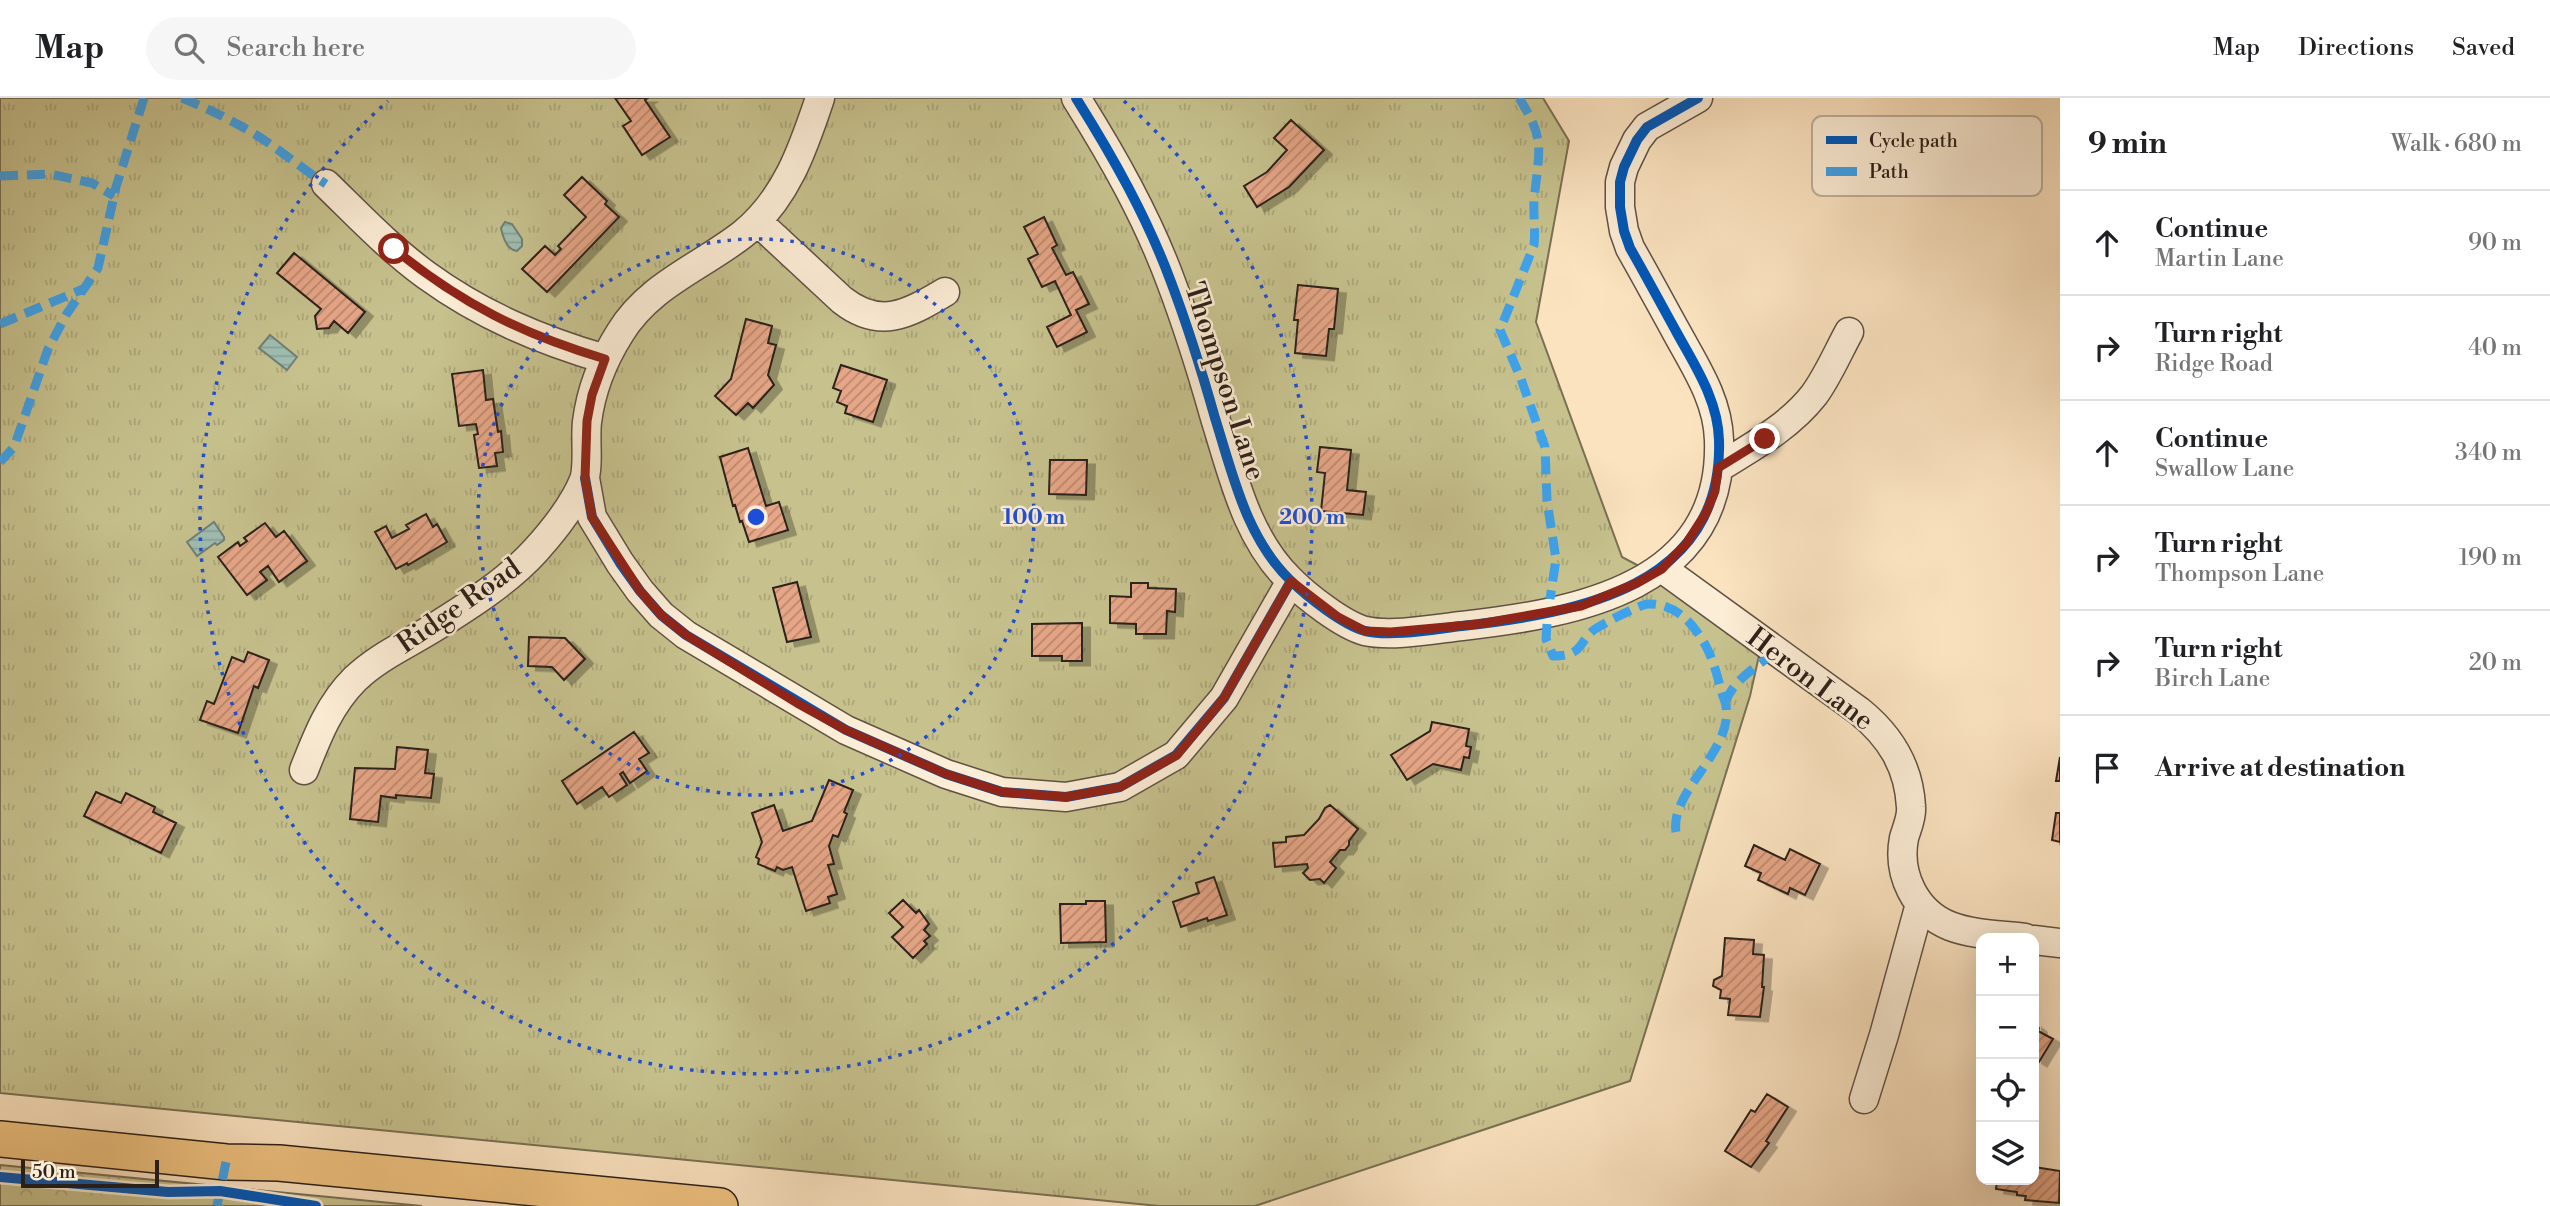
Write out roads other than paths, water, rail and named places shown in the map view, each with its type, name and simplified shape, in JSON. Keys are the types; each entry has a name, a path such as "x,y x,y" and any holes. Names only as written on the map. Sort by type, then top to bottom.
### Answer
{"main road":[{"path":"0,1139 720,1206"}],"street":[{"name":"Ridge Road","path":"304,771 323,722 337,700 356,679 380,659 435,627 513,573 537,549 562,516 585,478 587,421 592,395 605,359 622,330 656,292 732,242 757,221 779,195 794,169 820,98"},
{"name":"Thompson Lane","path":"1076,98 1109,151 1142,214 1171,279 1251,526 1269,555 1291,581 1338,617 1365,631 1391,632 1479,624 1581,606 1637,583 1662,569 1686,544 1706,513 1715,491 1718,468 1720,438 1715,411 1705,383 1630,248 1620,207 1620,181 1637,141 1647,127 1698,98"},
{"path":"326,184 394,249 470,304 512,326 556,344 605,359"},
{"path":"757,221 842,300 871,317 891,317 927,303 945,292"},
{"path":"1718,468 1765,439 1798,412 1815,393 1849,332"},
{"path":"585,478 592,517 620,563 661,615 686,635 846,730 946,774 1002,792 1066,797 1120,787 1177,755 1224,698 1291,581"},
{"name":"Heron Lane","path":"1662,569 1859,711 1876,725 1891,743 1902,762 1909,785 1911,819 1902,853 1904,872 1910,889 1920,904"},
{"path":"1920,904 1932,916 1949,925 1996,933"},
{"path":"1864,1099 1885,1035 1920,904"},
{"path":"2039,941 2060,943"}]}
